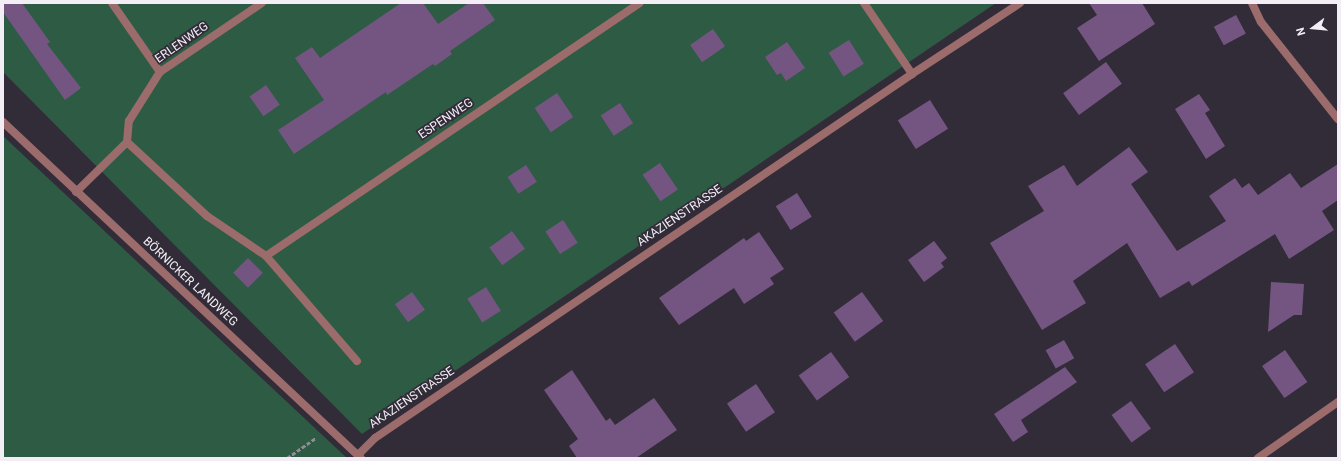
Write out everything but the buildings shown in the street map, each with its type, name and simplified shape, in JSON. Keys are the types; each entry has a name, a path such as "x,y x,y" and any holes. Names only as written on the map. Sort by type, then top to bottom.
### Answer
{"street":[{"path":"112,3 160,72"},
{"name":"ERLENWEG","path":"127,142 129,121 160,72 262,3"},
{"name":"ESPENWEG","path":"266,256 638,3"},
{"path":"864,3 912,74"},
{"name":"AKAZIENSTRASSE","path":"360,457 374,438 912,74 1020,3"},
{"path":"1252,3 1261,22 1338,119"},
{"name":"BÖRNICKER LANDWEG","path":"3,122 360,457"},
{"path":"76,192 127,142 207,216 266,256 357,361"},
{"path":"1258,458 1338,402"}],"path":[{"path":"287,458 329,429"}],"green space":[{"path":"3,3 996,3 362,434 3,72"},
{"path":"3,136 334,446 347,458 3,458"}]}
